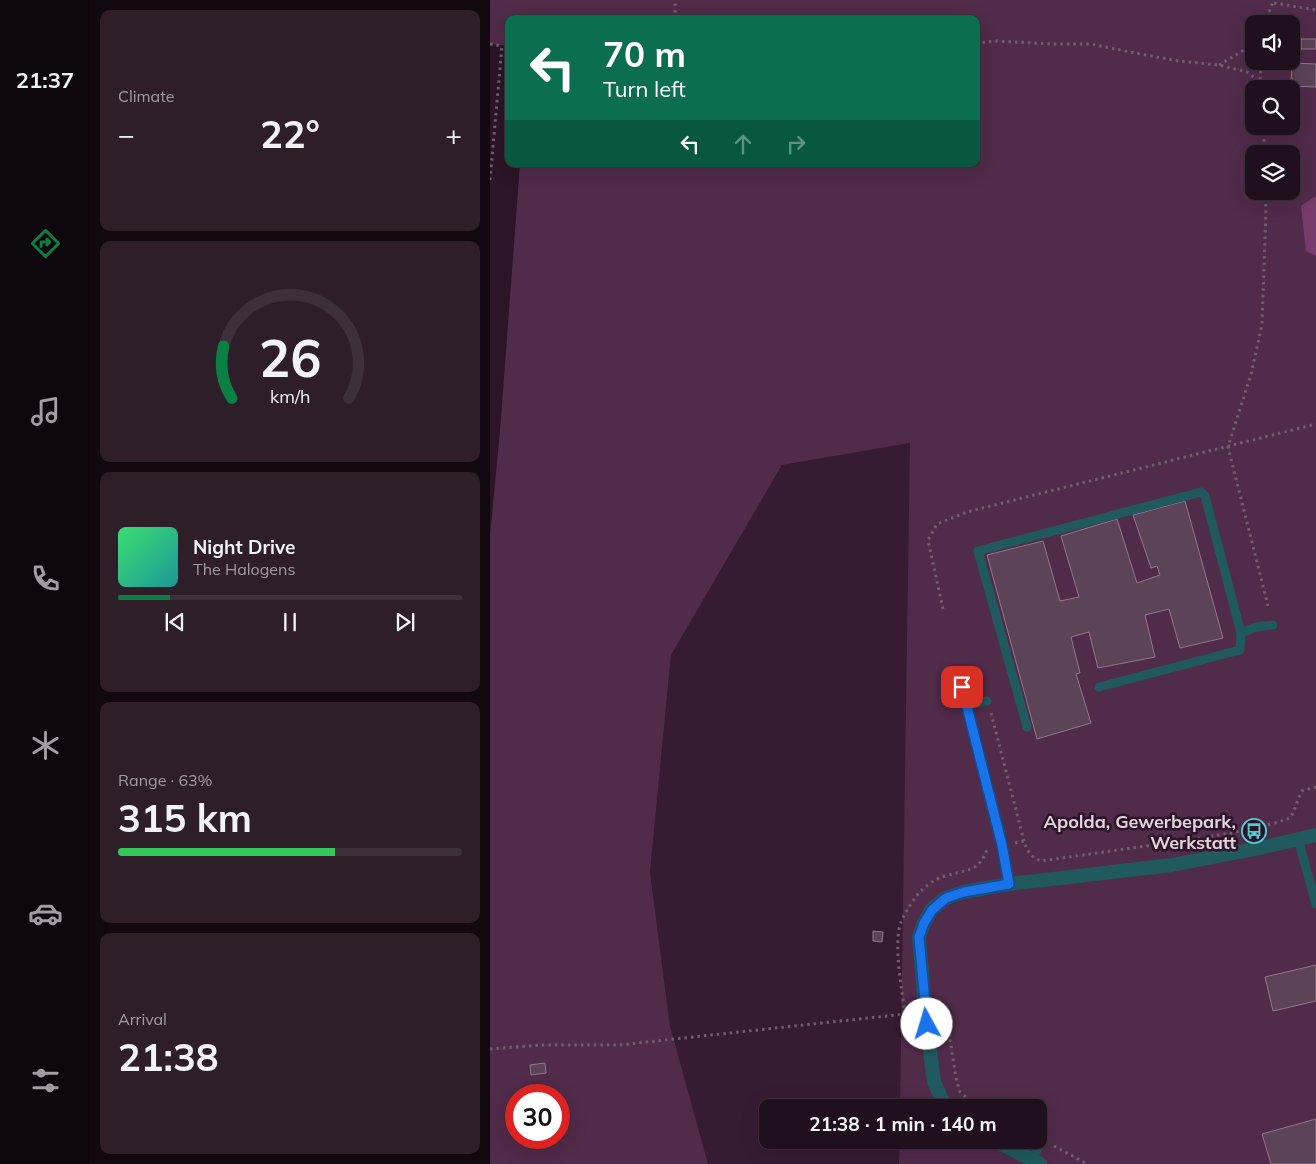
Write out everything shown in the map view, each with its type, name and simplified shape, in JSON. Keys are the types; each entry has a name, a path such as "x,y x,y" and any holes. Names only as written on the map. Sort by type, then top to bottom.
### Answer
{"street":[{"path":"942,1099 934,1082 925,1011 919,937 924,923 932,910 946,898 964,892 1009,884 1172,865 1255,850 1316,835"},
{"path":"1011,1149 1036,1162"}],"lane":[{"path":"1028,727 978,551 1201,492 1205,496 1241,633 1240,650 1099,687"},
{"path":"1241,633 1256,627 1273,625"},
{"path":"962,687 1002,845 1009,884"},
{"path":"967,706 988,702"},
{"path":"1298,840 1316,904"},
{"path":"1036,1162 1040,1149"}],"path":[{"path":"674,15 675,0"},
{"path":"1268,15 1274,1 1316,10"},
{"path":"980,43 997,41 1091,44 1161,58 1219,65 1247,72 1257,80"},
{"path":"490,44 502,46 490,180"},
{"path":"1219,65 1245,49"},
{"path":"1266,200 1262,325 1251,374 1228,447 1268,606"},
{"path":"943,609 928,540 937,524 968,512 1316,424"},
{"path":"988,702 1027,851 1034,858 1041,860 1231,833 1274,823 1290,818 1295,811 1302,791 1316,787"},
{"path":"1002,845 1024,841"},
{"path":"490,1049 541,1045 619,1045 940,1010 946,1013 960,1092 969,1099"},
{"path":"1047,1143 1087,1164"}],"shaded area":[{"path":"490,0 1316,0 1316,1164 899,1164 900,1149 1047,1149 1047,1099 900,1099 910,443 782,465 671,655 650,872 670,1026 708,1164 490,1164 490,536 500,431 520,167 980,167 980,15 505,15 505,46 490,44"},
{"path":"1316,196 1316,256 1306,251 1301,206"},
{"path":"932,439 1316,1164 708,1164 671,1033 650,872 671,655 782,465"}],"building":[{"path":"1301,39 1316,39 1316,49 1301,49"},
{"path":"1300,63 1316,64 1316,87 1300,86 1300,80 1291,80 1292,70 1300,70"},
{"path":"1185,501 1223,638 1180,648 1169,609 1145,615 1155,657 1098,668 1089,632 1071,637 1080,673 1076,674 1091,723 1037,739 987,555 1043,541 1060,601 1079,597 1061,536 1117,519 1137,583 1160,575 1157,566 1151,568 1133,515"},
{"path":"873,931 883,932 882,942 873,941"},
{"path":"1316,965 1316,1001 1273,1011 1265,977"},
{"path":"545,1063 546,1073 531,1075 530,1065"},
{"path":"1316,1119 1316,1164 1271,1164 1262,1134"}],"place":[{"name":"Apolda, Gewerbepark, Werkstatt","path":"1254,831"}],"route":[{"path":"927,1024 919,937 924,923 932,910 946,898 964,892 1009,884 1002,845 962,687"}]}
